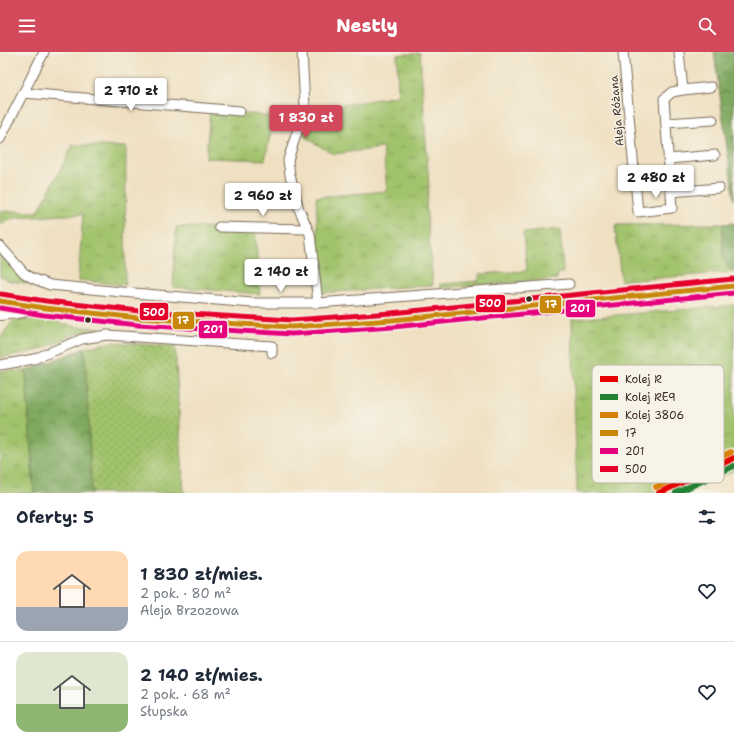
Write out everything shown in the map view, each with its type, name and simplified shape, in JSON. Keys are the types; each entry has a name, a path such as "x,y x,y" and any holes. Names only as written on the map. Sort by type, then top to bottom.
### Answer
{"main road":[{"path":"0,301 45,308 163,320 242,326 292,327 392,320 734,286"},
{"path":"0,313 45,308"}],"street":[{"path":"0,139 44,52"},
{"path":"302,52 305,107 288,160 299,209 310,234 312,243 318,303"},
{"name":"Aleja Różana","path":"623,52 638,212 672,208 664,100 672,92 711,87"},
{"path":"679,52 683,90"},
{"path":"24,92 240,110"},
{"path":"666,123 713,120"},
{"path":"668,159 714,155"},
{"path":"671,192 719,188"},
{"path":"219,227 307,229"},
{"path":"0,246 24,273 40,281 58,286 252,303 318,303 569,284"},
{"path":"0,365 26,361 82,339 107,335 272,346 272,353"}],"green space":[{"path":"714,52 734,52 734,200"},
{"path":"420,53 429,186 426,205 433,285 321,293 316,197 387,191 383,148 333,154 305,137 303,132 311,110 398,96 397,55"},
{"path":"210,109 274,117 265,160 206,158"},
{"path":"73,145 126,147 125,285 78,280 83,214 15,218 0,225 0,211 38,212"},
{"path":"734,223 734,271 729,268 724,258 723,224"},
{"path":"723,224 724,256 726,262 734,272 621,281 615,225"},
{"path":"176,227 255,228 260,294 173,287"},
{"path":"560,229 563,273 558,273 557,279 441,288 440,284 479,281 479,274 527,271 523,233"},
{"path":"0,253 18,271 39,285 10,281 0,276"},
{"path":"734,305 734,455 724,460 724,365 592,365 592,483 673,483 651,493 577,493 572,319"},
{"path":"48,319 77,327 100,328 75,334 40,350 0,358 0,338 13,321"},
{"path":"112,342 175,347 184,493 92,493 85,348"},
{"path":"85,348 92,493 34,493 26,371"},
{"path":"0,371 26,371 34,493 0,493"},
{"path":"734,462 734,470 724,475 724,467"},
{"path":"689,483 707,483 687,493 668,493"}],"rail line":[{"name":"3806","path":"724,455 731,452"},
{"name":"R","path":"724,463 734,458"},
{"name":"RE9","path":"724,471 734,466"},
{"name":"3806","path":"656,487 665,483"},
{"name":"R","path":"659,493 680,483"},
{"name":"RE9","path":"676,493 697,483"}],"transit line":[{"name":"500","path":"1,294 46,301 140,311 292,320 391,313 733,279"},
{"name":"17","path":"0,301 45,308 139,318 292,327 392,320 734,286"},
{"name":"201","path":"0,308 44,315 138,325 292,334 393,327 734,293"}]}
